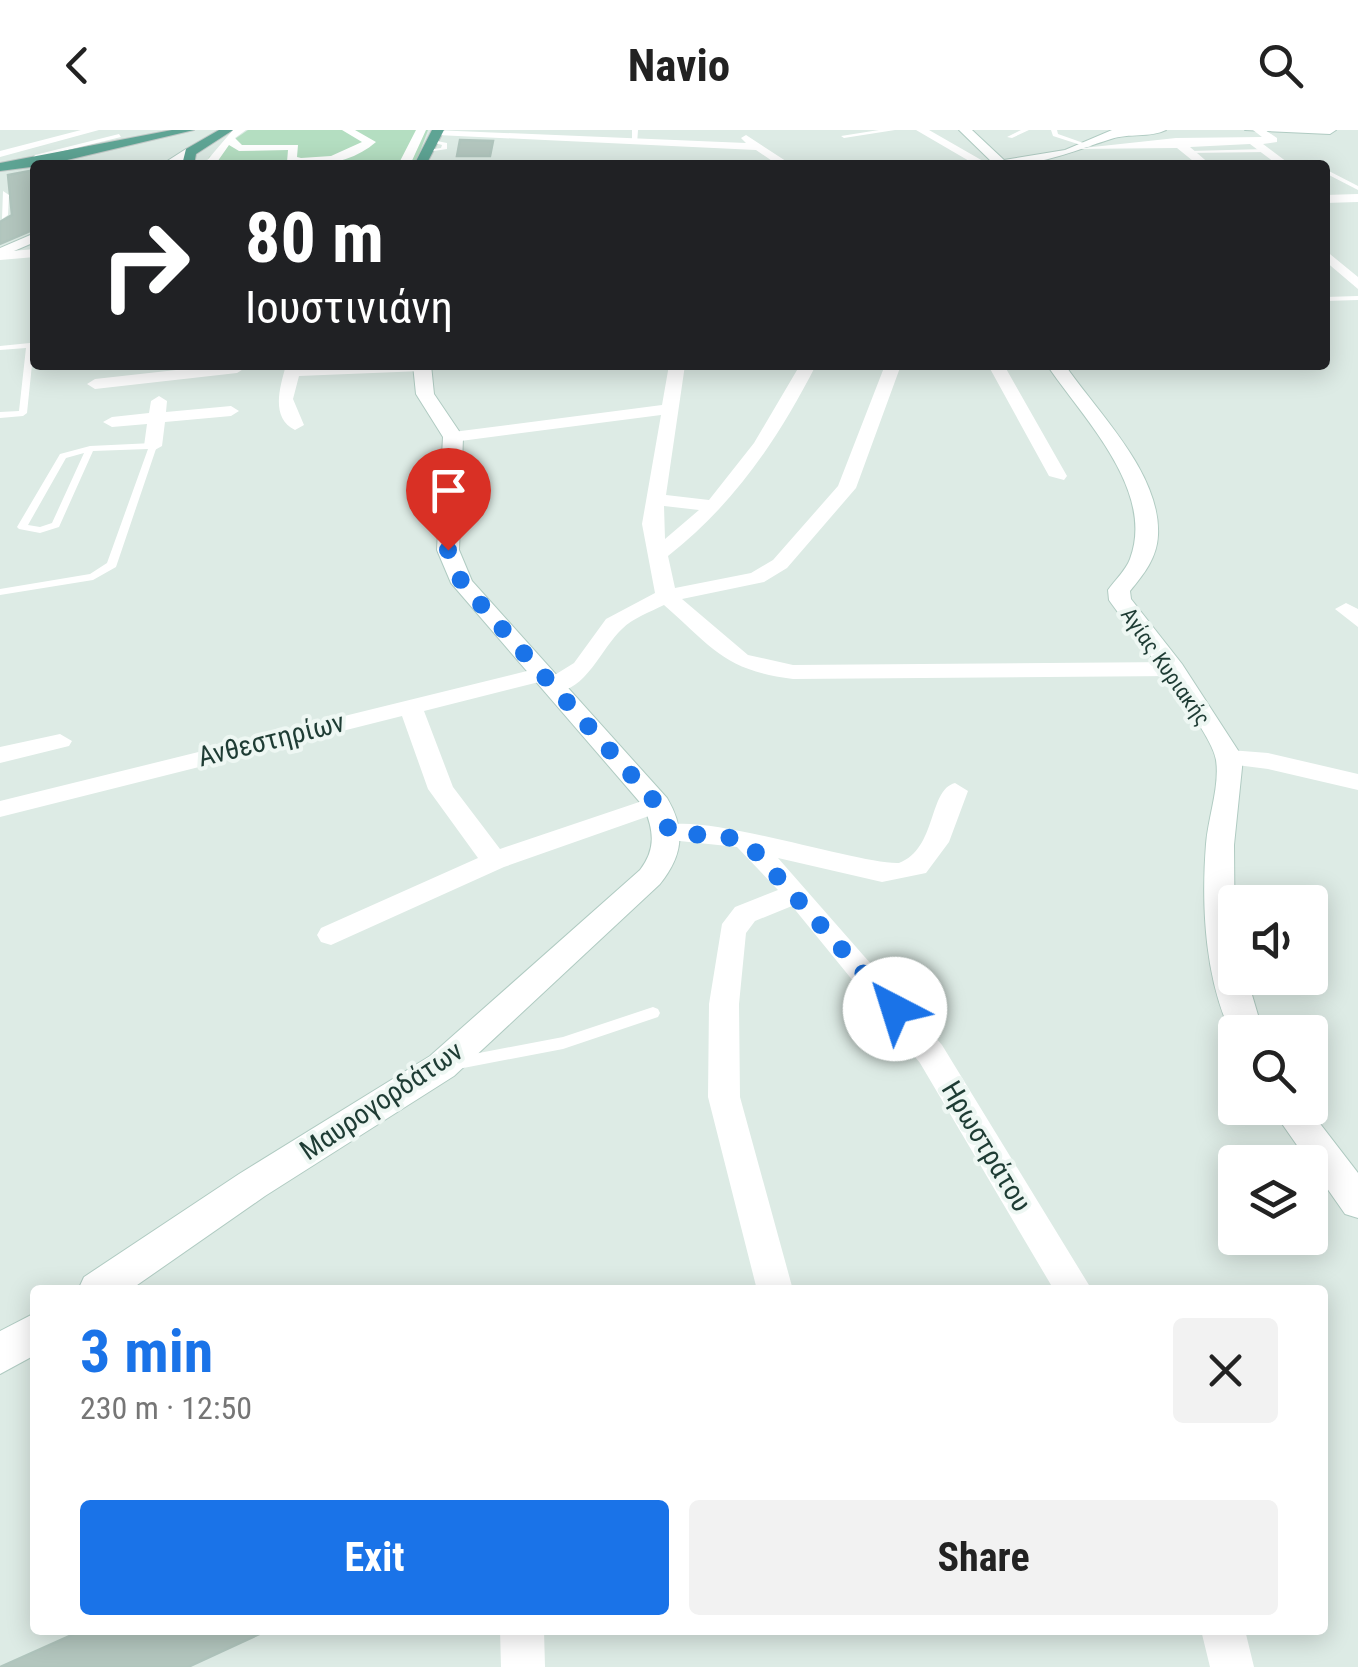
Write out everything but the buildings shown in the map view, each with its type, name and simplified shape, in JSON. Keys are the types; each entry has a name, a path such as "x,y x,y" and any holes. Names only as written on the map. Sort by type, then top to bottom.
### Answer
{"main road":[{"path":"49,160 188,130"},
{"path":"189,158 227,134"},
{"path":"1,183 30,164"},
{"path":"1,183 23,180"}],"street":[{"path":"0,154 94,130"},
{"path":"212,160 227,134 240,130"},
{"path":"323,160 354,154 370,142 346,130"},
{"path":"406,160 420,130"},
{"path":"730,130 780,160"},
{"path":"922,130 976,160"},
{"path":"965,130 997,160"},
{"path":"1084,147 1112,134 1160,130"},
{"path":"1021,160 1084,147 1330,130"},
{"path":"430,147 521,133 635,136 764,147"},
{"path":"227,134 238,148 294,148 291,160"},
{"path":"1255,134 1278,160"},
{"path":"1176,142 1196,159"},
{"path":"1121,146 1169,160 1196,159"},
{"path":"1,183 2,215"},
{"path":"1330,199 1358,198"},
{"path":"1330,259 1358,286"},
{"path":"95,384 187,370"},
{"path":"293,370 285,399 295,425"},
{"path":"422,370 425,394 453,437 448,550 462,583 663,818"},
{"path":"676,370 652,524 660,553 660,575 666,596 755,667 793,672 1173,669"},
{"path":"660,553 717,506 742,476 805,370"},
{"path":"548,680 582,668 614,624 666,596 752,580 780,564 847,488 891,370"},
{"path":"999,370 1058,476"},
{"name":"Αγίας Κυριακής","path":"1059,370 1079,404 1118,452 1138,494 1149,537 1146,555 1141,568 1119,590 1120,600 1173,669 1230,758"},
{"path":"152,446 162,371"},
{"path":"453,437 671,409"},
{"path":"112,422 231,411"},
{"path":"656,500 717,506"},
{"name":"Ανθεστηρίων","path":"0,809 410,705 548,680"},
{"path":"410,705 440,789 496,861"},
{"path":"0,756 60,741"},
{"path":"1240,1015 1220,927 1220,845 1230,758 1268,762 1358,782"},
{"path":"331,935 496,861 663,818 870,872 900,872 914,868 934,847 955,791"},
{"name":"Μαυρογορδάτων","path":"105,1285 252,1185 442,1066 650,877 662,862 663,818"},
{"name":"Ηρωστράτου","path":"744,839 796,893 931,1054 1071,1285"},
{"path":"774,1285 724,1097 724,1004 732,931 738,920 796,893"},
{"path":"1301,1125 1358,1202"},
{"path":"0,1354 30,1335"},
{"path":"522,1635 523,1667"},
{"path":"1224,1635 1232,1667"}],"lane":[{"path":"844,136 892,130"},
{"path":"1010,137 1026,130"},
{"path":"1054,130 1055,135 1084,147"},
{"path":"34,160 119,136"},
{"path":"430,147 511,160"},
{"path":"1196,159 1267,152"},
{"path":"1330,174 1358,188"},
{"path":"1330,299 1358,298"},
{"path":"0,348 30,345 23,412 0,415"},
{"path":"0,592 93,577 112,565 152,446 90,449 64,456 22,524 24,530 56,524 90,449"},
{"path":"442,1066 563,1042 654,1012"}],"green space":[{"path":"248,130 428,130 417,160 208,160"}],"route":[{"path":"448,550 462,583 657,804 670,832 744,839 796,893 895,1009"}]}
